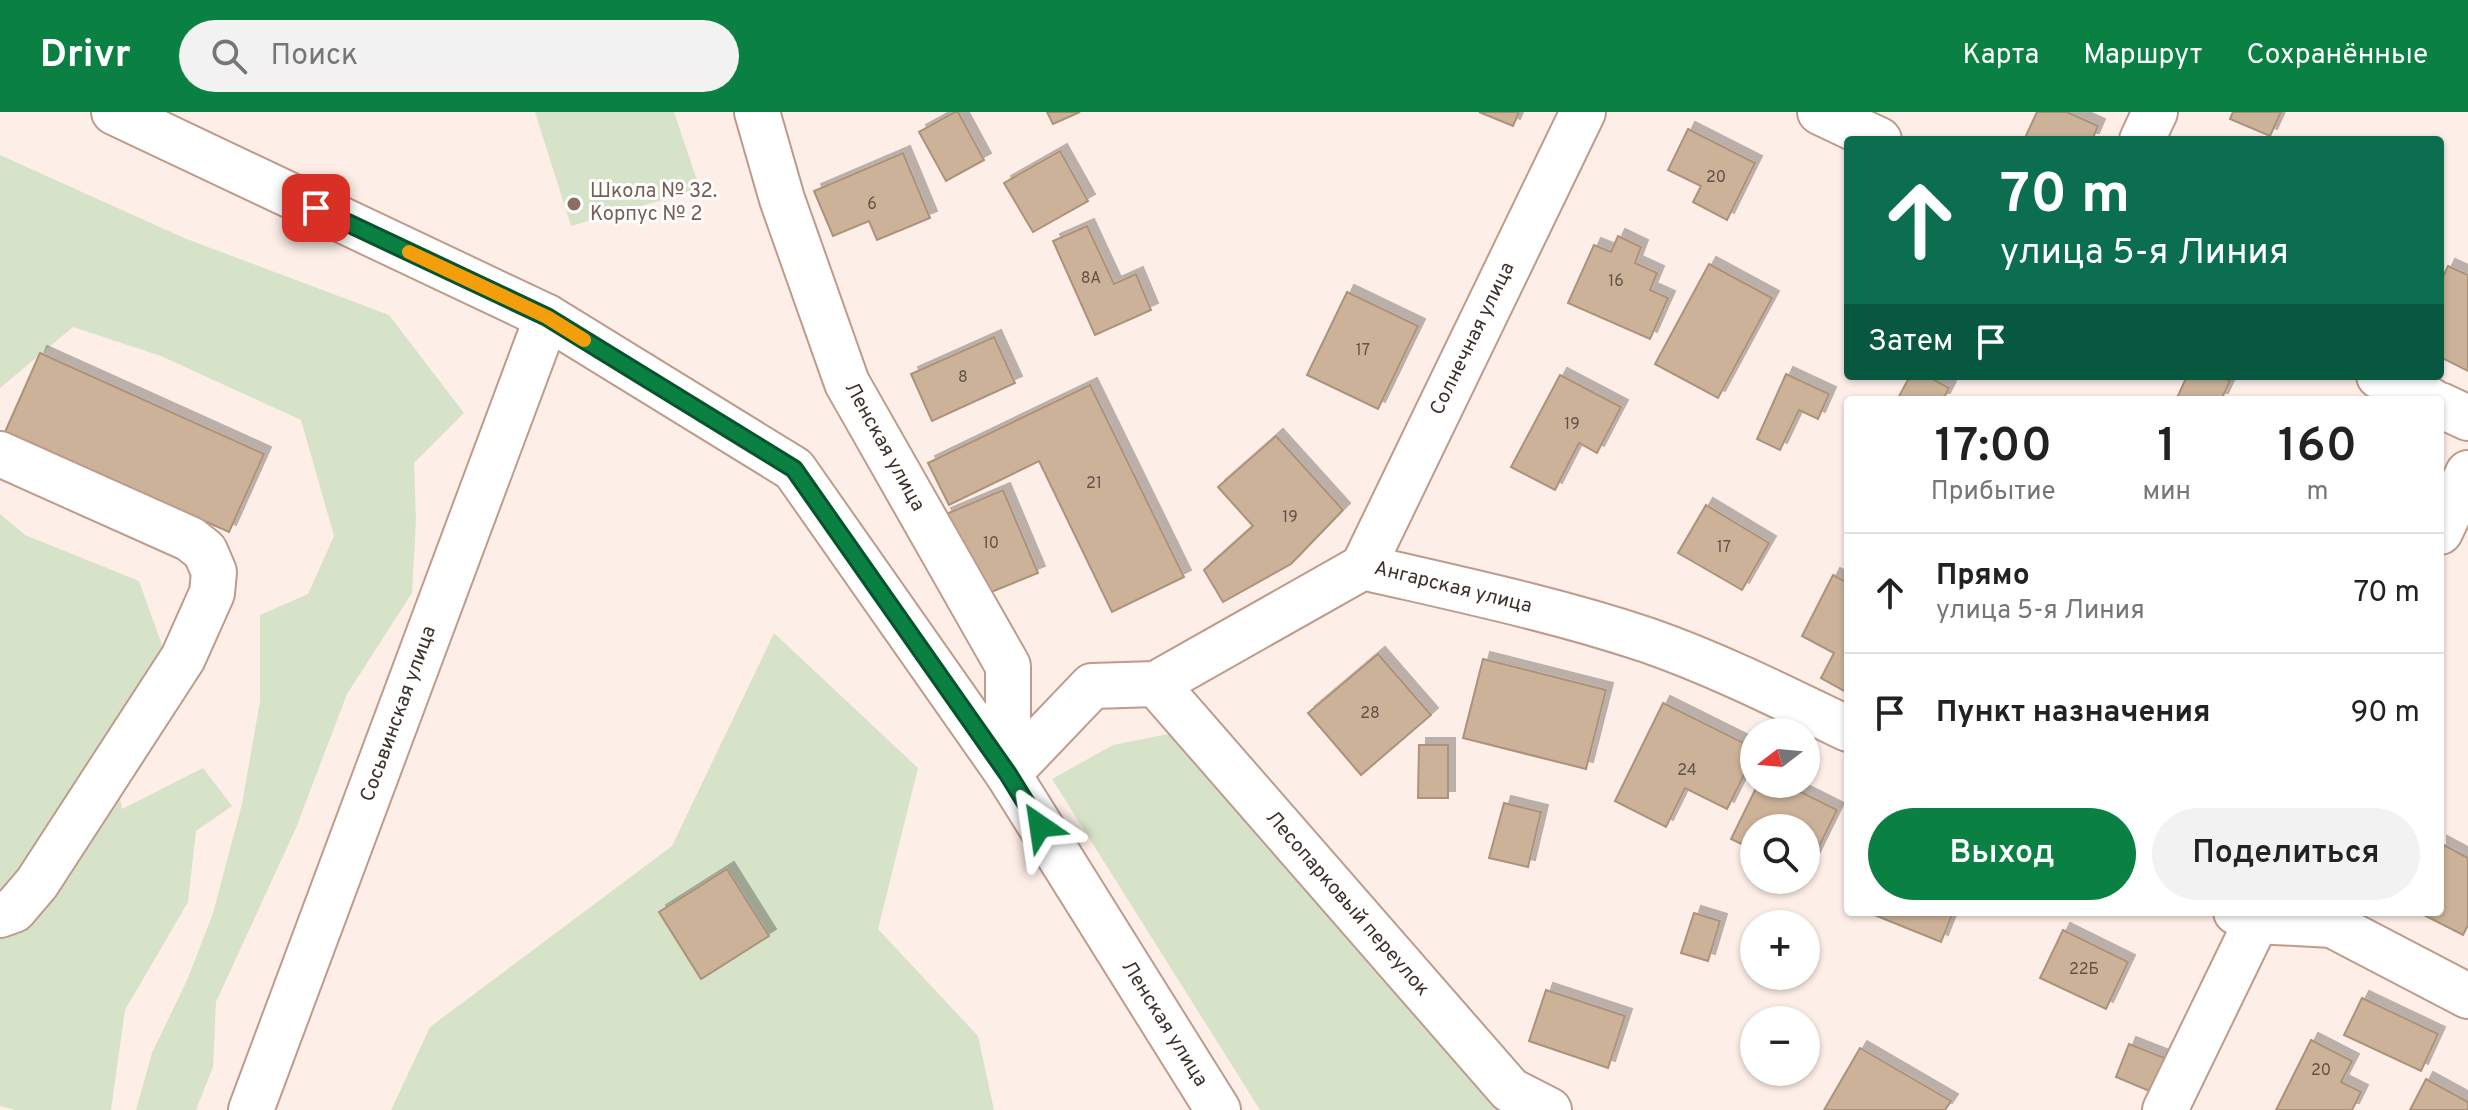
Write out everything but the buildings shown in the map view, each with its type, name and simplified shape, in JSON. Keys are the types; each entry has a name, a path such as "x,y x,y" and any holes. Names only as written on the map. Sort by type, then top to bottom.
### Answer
{"street":[{"path":"114,112 547,317"},
{"name":"Ленская улица","path":"757,112 782,199 847,383 1008,666 1008,774"},
{"name":"Солнечная улица","path":"1363,567 1583,112"},
{"path":"1820,112 1871,136"},
{"path":"2144,136 2155,112"},
{"name":"Ленская улица","path":"547,317 794,469 1008,774 1218,1110"},
{"name":"Сосьвинская улица","path":"251,1110 547,317"},
{"path":"2388,380 2422,396"},
{"path":"2444,407 2468,418"},
{"path":"0,454 190,539 205,551 214,572 212,593 183,658 37,883 14,910 0,915"},
{"path":"2444,524 2468,473"},
{"name":"Ангарская улица","path":"1008,774 1092,686 1156,684 1363,567 1557,613 1648,641 1714,665 1844,727"},
{"name":"Лесопарковый переулок","path":"1156,684 1510,1090 1549,1110"},
{"path":"2165,1110 2251,916"},
{"path":"2259,916 2332,925 2468,996"}],"green space":[{"path":"535,112 674,112 700,189 571,226"},
{"path":"0,155 184,238 389,315 464,413 414,463 416,520 412,593 347,694 296,828 216,1002 213,1067 196,1110 136,1110 152,1053 188,978 213,913 242,804 260,701 260,615 308,594 334,536 301,420 161,356 73,327 0,388"},
{"path":"0,514 25,535 139,581 173,676 111,748 122,809 203,768 232,806 196,831 188,902 125,1010 111,1110 15,1110 0,1106"},
{"path":"774,633 918,768 878,929 978,1036 994,1110 391,1110 430,1027 672,846"},
{"path":"1178,732 1519,1110 1260,1110 1052,779 1113,745"}],"slow traffic":[{"path":"409,252 547,317 584,340"}],"place":[{"name":"Школа № 32. Корпус № 2","path":"574,204"}],"route":[{"path":"316,208 547,317 794,469 1008,774 1040,826"}]}
